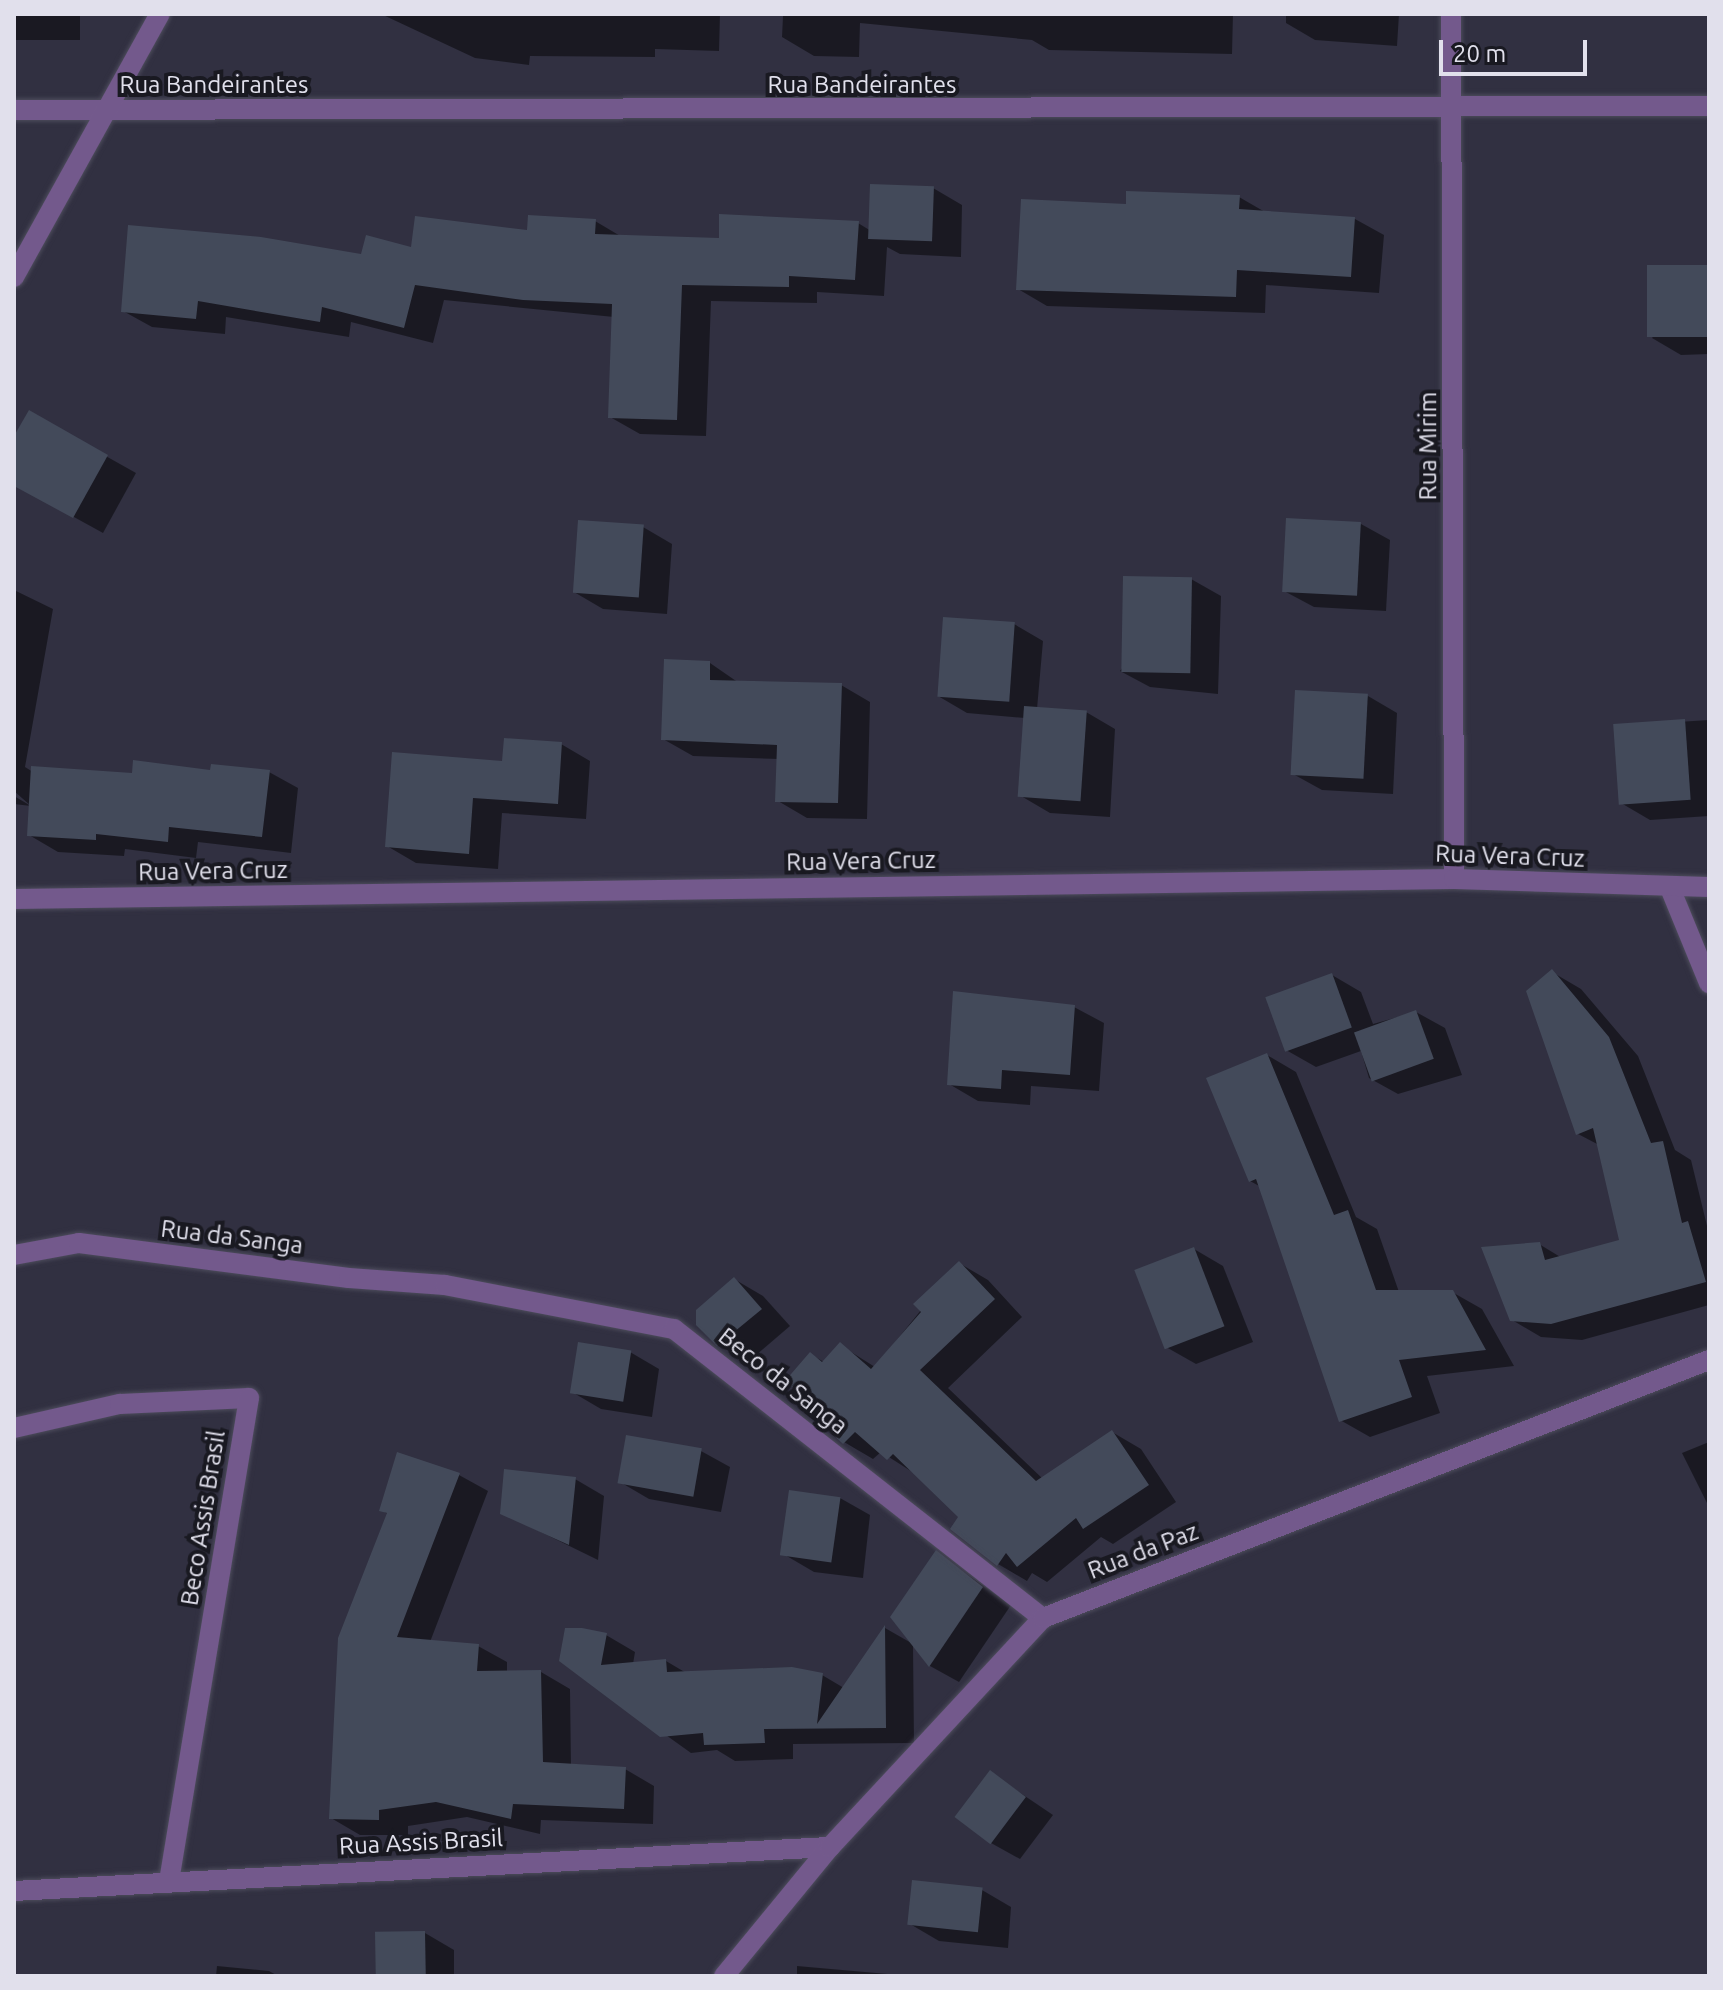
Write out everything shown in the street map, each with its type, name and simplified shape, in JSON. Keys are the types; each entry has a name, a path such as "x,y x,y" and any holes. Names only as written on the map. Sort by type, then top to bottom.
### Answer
{"street":[{"path":"14,277 160,14"},
{"name":"Rua Mirim","path":"1451,14 1454,111 1454,879"},
{"name":"Rua Bandeirantes","path":"14,110 1454,111 1709,106"},
{"name":"Rua Vera Cruz","path":"14,899 1454,879 1709,887"},
{"path":"1670,888 1709,983"},
{"name":"Rua da Sanga","path":"14,1255 79,1243 349,1278 445,1285"},
{"name":"Beco da Sanga","path":"445,1285 674,1329 1043,1618"},
{"name":"Rua da Paz","path":"724,1976 830,1847 1043,1618 1709,1360"},
{"name":"Beco Assis Brasil","path":"14,1428 120,1404 249,1398 169,1880"},
{"name":"Rua Assis Brasil","path":"14,1891 169,1880 830,1847"}],"building":[{"path":"870,184 934,186 932,241 868,239"},
{"path":"1126,191 1240,195 1239,209 1355,217 1351,277 1237,270 1236,297 1016,290 1021,199 1126,204"},
{"path":"719,214 859,221 855,280 789,276 789,287 682,285 677,420 608,418 612,304 523,300 415,285 404,328 322,307 320,322 198,301 196,319 121,312 128,225 261,237 361,254 366,235 411,247 415,216 527,230 528,215 596,219 595,234 719,238"},
{"path":"1647,265 1709,265 1709,337 1647,337"},
{"path":"29,410 108,455 73,518 14,486 14,436"},
{"path":"1286,518 1361,522 1357,596 1282,592"},
{"path":"578,520 644,525 639,597 573,593"},
{"path":"1123,576 1192,577 1190,673 1121,672"},
{"path":"943,617 1015,622 1009,702 937,697"},
{"path":"664,659 710,661 710,680 842,683 838,803 775,802 777,745 661,740"},
{"path":"1295,690 1368,694 1363,779 1291,775"},
{"path":"1024,706 1087,710 1080,801 1018,797"},
{"path":"1685,719 1691,800 1619,805 1613,724"},
{"path":"504,738 562,742 558,804 473,798 469,854 385,847 392,752 502,761"},
{"path":"133,760 210,770 211,764 270,770 262,837 169,827 168,842 96,834 96,840 27,836 31,766 132,773"},
{"path":"1552,969 1609,1037 1651,1143 1663,1141 1682,1223 1688,1221 1706,1282 1551,1324 1510,1321 1481,1247 1540,1242 1545,1260 1619,1240 1593,1128 1576,1135 1526,991"},
{"path":"1332,973 1352,1028 1285,1052 1265,997"},
{"path":"953,991 1075,1005 1070,1075 1002,1070 1001,1089 947,1085"},
{"path":"1416,1010 1434,1059 1372,1081 1354,1033"},
{"path":"1267,1053 1334,1215 1348,1210 1376,1290 1453,1290 1486,1350 1399,1360 1412,1397 1339,1422 1256,1179 1249,1182 1206,1078"},
{"path":"1194,1247 1224,1326 1165,1349 1134,1270"},
{"path":"959,1261 995,1299 920,1370 1036,1481 1112,1430 1149,1485 1083,1529 1076,1518 1017,1567 1006,1553 997,1566 950,1529 958,1517 893,1454 887,1460 855,1432 843,1444 822,1424 832,1412 823,1404 818,1410 785,1381 810,1352 822,1362 840,1342 871,1369 921,1312 913,1304"},
{"path":"734,1277 762,1309 717,1346 696,1325 696,1310"},
{"path":"578,1342 631,1350 623,1402 570,1393"},
{"path":"626,1435 702,1448 693,1497 617,1483"},
{"path":"397,1452 460,1473 397,1637 479,1644 477,1671 541,1670 543,1762 626,1767 624,1809 513,1804 511,1819 436,1802 379,1810 379,1820 329,1819 338,1638 387,1513 379,1511"},
{"path":"504,1469 576,1477 569,1545 500,1514"},
{"path":"789,1490 840,1497 831,1563 780,1555"},
{"path":"936,1550 983,1587 929,1667 890,1617"},
{"path":"885,1625 886,1728 764,1729 765,1743 704,1745 703,1733 660,1737 559,1661 565,1628 582,1628 607,1633 601,1665 666,1659 667,1672 792,1667 823,1673 817,1724"},
{"path":"990,1770 1026,1797 990,1844 954,1817"},
{"path":"912,1880 983,1887 978,1932 907,1925"},
{"path":"425,1931 426,1976 376,1976 375,1932"}]}
